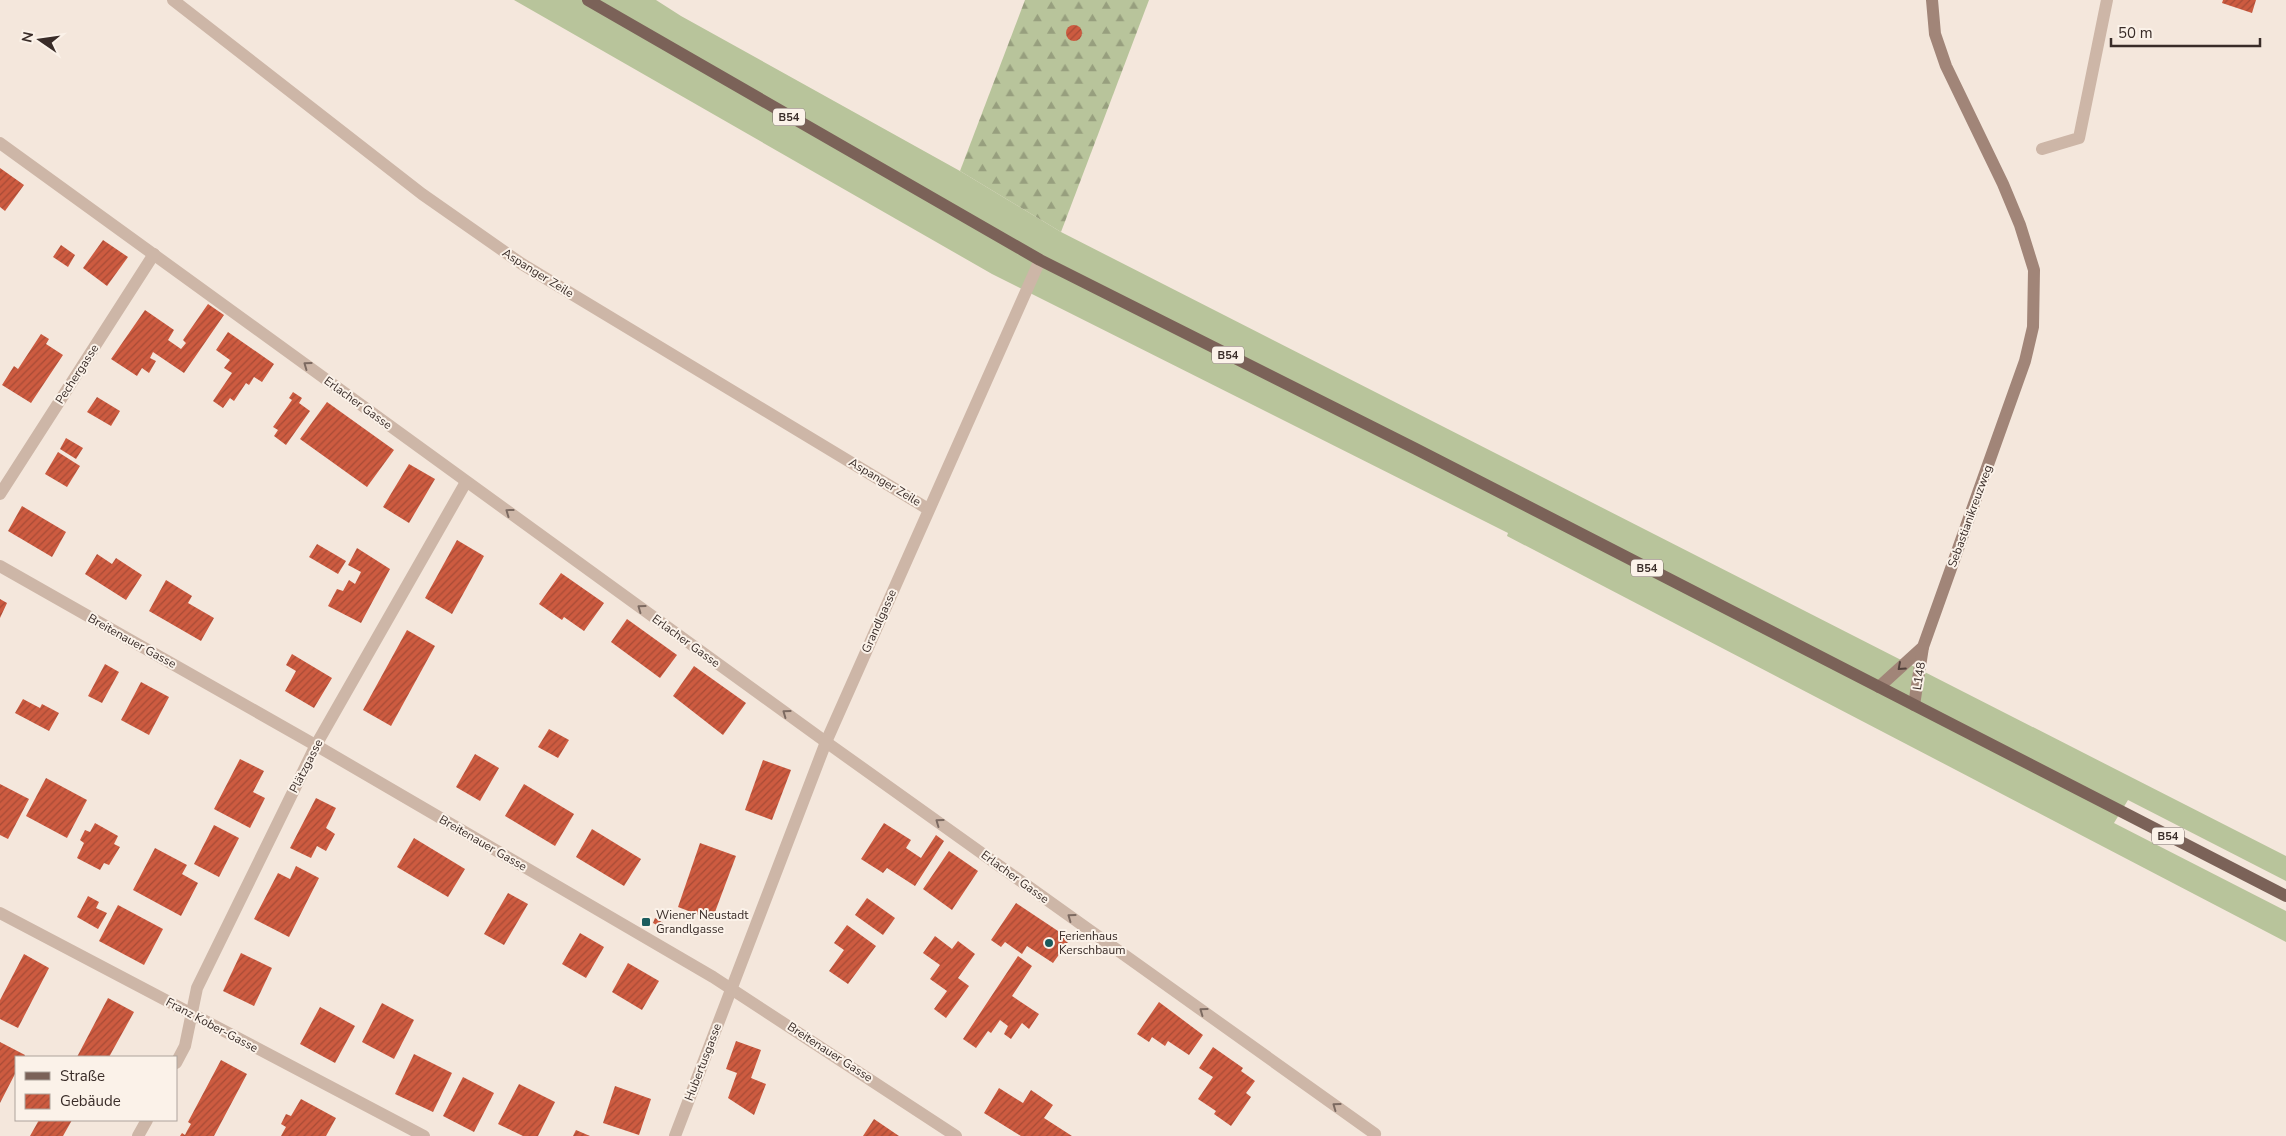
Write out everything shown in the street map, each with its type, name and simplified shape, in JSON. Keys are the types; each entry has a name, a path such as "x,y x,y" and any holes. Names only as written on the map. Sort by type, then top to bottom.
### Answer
{"main road":[{"name":"B54","path":"588,0 1040,260 1398,440 2286,896"},
{"name":"Sebastianikreuzweg","path":"1879,687 1923,647 2025,361 2033,328 2034,270 2020,225 2003,184 1946,66 1935,34 1932,0"},
{"name":"L148","path":"1914,705 1923,647"}],"street":[{"name":"Aspanger Zeile","path":"173,0 422,194 522,264 928,509"},
{"path":"2042,149 2079,138 2107,0"},
{"name":"Erlacher Gasse","path":"0,144 826,742 1375,1135"},
{"name":"Pechergasse","path":"0,494 154,254"},
{"name":"Grandlgasse","path":"731,988 826,742 1040,260"},
{"name":"Plätzgasse","path":"178,1059 185,1046 197,988 316,745 466,482"},
{"name":"Breitenauer Gasse","path":"0,566 316,745 731,988 956,1136"},
{"name":"Franz Kober-Gasse","path":"0,913 424,1136"},
{"name":"Hubertusgasse","path":"675,1136 731,988"},
{"path":"138,1136 146,1121"}],"green space":[{"path":"514,0 656,0 681,16 960,171 1061,232 2286,856 2286,881 2128,800 2114,823 2286,911 2286,942 1507,536 1508,533 992,274"},
{"path":"1025,0 1149,0 1061,232 960,171"}],"building":[{"path":"2223,0 2256,0 2252,13 2222,3"},
{"path":"1074,25 1080,27 1082,33 1080,39 1074,41 1068,39 1066,33 1068,27"},
{"path":"0,168 24,185 5,211 0,207"},
{"path":"103,240 128,257 107,286 83,268"},
{"path":"61,245 75,255 68,267 53,257"},
{"path":"208,304 224,315 184,373 153,352 150,358 156,361 149,373 142,368 137,376 111,359 145,310 174,330 168,340 181,349 186,343 183,340"},
{"path":"228,332 274,364 262,382 254,377 249,385 246,383 234,401 230,398 223,408 213,401 232,373 224,368 230,360 216,350"},
{"path":"41,334 49,339 46,344 63,355 31,403 2,385 14,366 18,369"},
{"path":"293,392 302,398 299,403 310,411 286,445 274,436 278,430 273,427 292,400 289,398"},
{"path":"97,397 120,411 111,426 87,412"},
{"path":"327,402 394,450 367,487 300,439"},
{"path":"66,438 83,448 76,459 60,449"},
{"path":"58,452 80,466 67,487 45,474"},
{"path":"409,464 435,479 409,523 383,507"},
{"path":"22,506 66,532 52,557 8,531"},
{"path":"457,540 484,556 452,614 425,598"},
{"path":"317,544 346,561 338,574 309,557"},
{"path":"357,548 390,569 361,623 328,606 337,589 343,591 349,580 355,584 361,572 348,565"},
{"path":"97,554 112,564 116,558 142,575 126,600 85,574"},
{"path":"561,573 604,603 584,631 564,617 562,620 539,604"},
{"path":"166,580 192,596 188,603 214,618 201,641 149,611"},
{"path":"0,599 7,603 0,618"},
{"path":"627,619 677,655 660,678 611,642"},
{"path":"407,630 435,646 391,726 363,710"},
{"path":"292,654 332,678 314,708 285,691 296,671 286,665"},
{"path":"105,664 119,672 102,703 88,696"},
{"path":"694,666 746,703 723,735 673,696"},
{"path":"141,682 169,697 149,735 121,720"},
{"path":"23,699 40,708 42,704 59,713 49,731 15,713"},
{"path":"549,729 569,740 558,758 538,747"},
{"path":"475,754 499,768 480,801 456,787"},
{"path":"240,759 264,771 253,792 265,798 250,828 214,809"},
{"path":"763,760 791,770 772,820 745,810"},
{"path":"46,778 87,800 67,838 26,816"},
{"path":"0,784 29,799 8,839 0,835"},
{"path":"524,784 574,814 555,846 505,816"},
{"path":"316,798 336,808 326,828 335,834 326,851 317,846 311,858 290,848"},
{"path":"95,823 118,836 114,844 120,847 109,865 104,863 100,870 77,858 84,843 80,840 85,830 90,832"},
{"path":"884,823 911,840 906,848 921,858 936,835 944,841 915,886 887,868 883,873 861,859"},
{"path":"214,825 239,838 219,877 194,864"},
{"path":"592,829 641,859 624,886 576,857"},
{"path":"414,838 465,869 448,897 397,867"},
{"path":"700,843 736,856 712,920 678,907"},
{"path":"155,848 187,865 182,874 198,883 181,916 133,890"},
{"path":"949,851 978,871 952,910 923,889"},
{"path":"296,866 319,878 289,937 254,919 278,873 290,879"},
{"path":"508,893 528,904 504,945 484,934"},
{"path":"88,896 99,902 96,908 107,913 98,929 77,917"},
{"path":"867,898 895,918 883,935 855,915"},
{"path":"1016,903 1070,939 1053,963 1027,946 1022,954 1005,942 1001,947 991,940"},
{"path":"118,905 163,929 144,965 99,941"},
{"path":"655,918 665,924 662,928 653,923"},
{"path":"847,925 876,946 848,984 829,971 844,950 834,943"},
{"path":"580,933 604,947 586,978 562,964"},
{"path":"935,936 952,949 958,941 975,954 958,978 969,986 946,1018 934,1009 947,991 930,979 940,965 923,953"},
{"path":"241,953 272,968 254,1006 223,991"},
{"path":"24,954 49,968 18,1028 0,1019 0,1000"},
{"path":"1018,956 1032,966 1012,996 1039,1014 1029,1029 1022,1023 1011,1039 1004,1034 1008,1026 1000,1020 991,1033 988,1031 976,1048 963,1039"},
{"path":"628,963 659,981 642,1010 612,992"},
{"path":"108,998 134,1012 110,1056 78,1056"},
{"path":"1159,1002 1203,1035 1189,1055 1168,1041 1165,1046 1152,1037 1149,1042 1137,1034"},
{"path":"382,1003 414,1020 394,1059 362,1042"},
{"path":"320,1007 355,1026 335,1063 300,1044"},
{"path":"736,1041 761,1050 751,1078 766,1084 754,1115 728,1098 737,1073 726,1069"},
{"path":"0,1042 25,1055 15,1056 15,1074 0,1103"},
{"path":"1213,1047 1243,1068 1241,1071 1255,1081 1246,1093 1251,1097 1231,1126 1214,1114 1216,1111 1198,1099 1213,1077 1199,1068"},
{"path":"414,1054 452,1073 433,1112 395,1094"},
{"path":"221,1060 247,1074 214,1136 180,1136 182,1133 185,1135 191,1124 188,1122"},
{"path":"463,1077 494,1093 474,1132 443,1116"},
{"path":"519,1084 555,1102 538,1136 523,1136 498,1124"},
{"path":"615,1086 651,1099 639,1135 603,1123"},
{"path":"999,1088 1023,1103 1031,1090 1053,1105 1044,1118 1072,1136 1021,1136 984,1113"},
{"path":"301,1099 336,1118 326,1136 281,1136 286,1127 281,1124 286,1114 291,1116"},
{"path":"874,1119 899,1136 863,1136"},
{"path":"38,1121 71,1121 63,1136 30,1136"},
{"path":"576,1130 590,1136 573,1136"}],"place":[{"name":"Wiener Neustadt Grandlgasse","path":"646,922"},
{"name":"Ferienhaus Kerschbaum","path":"1049,943"}]}
